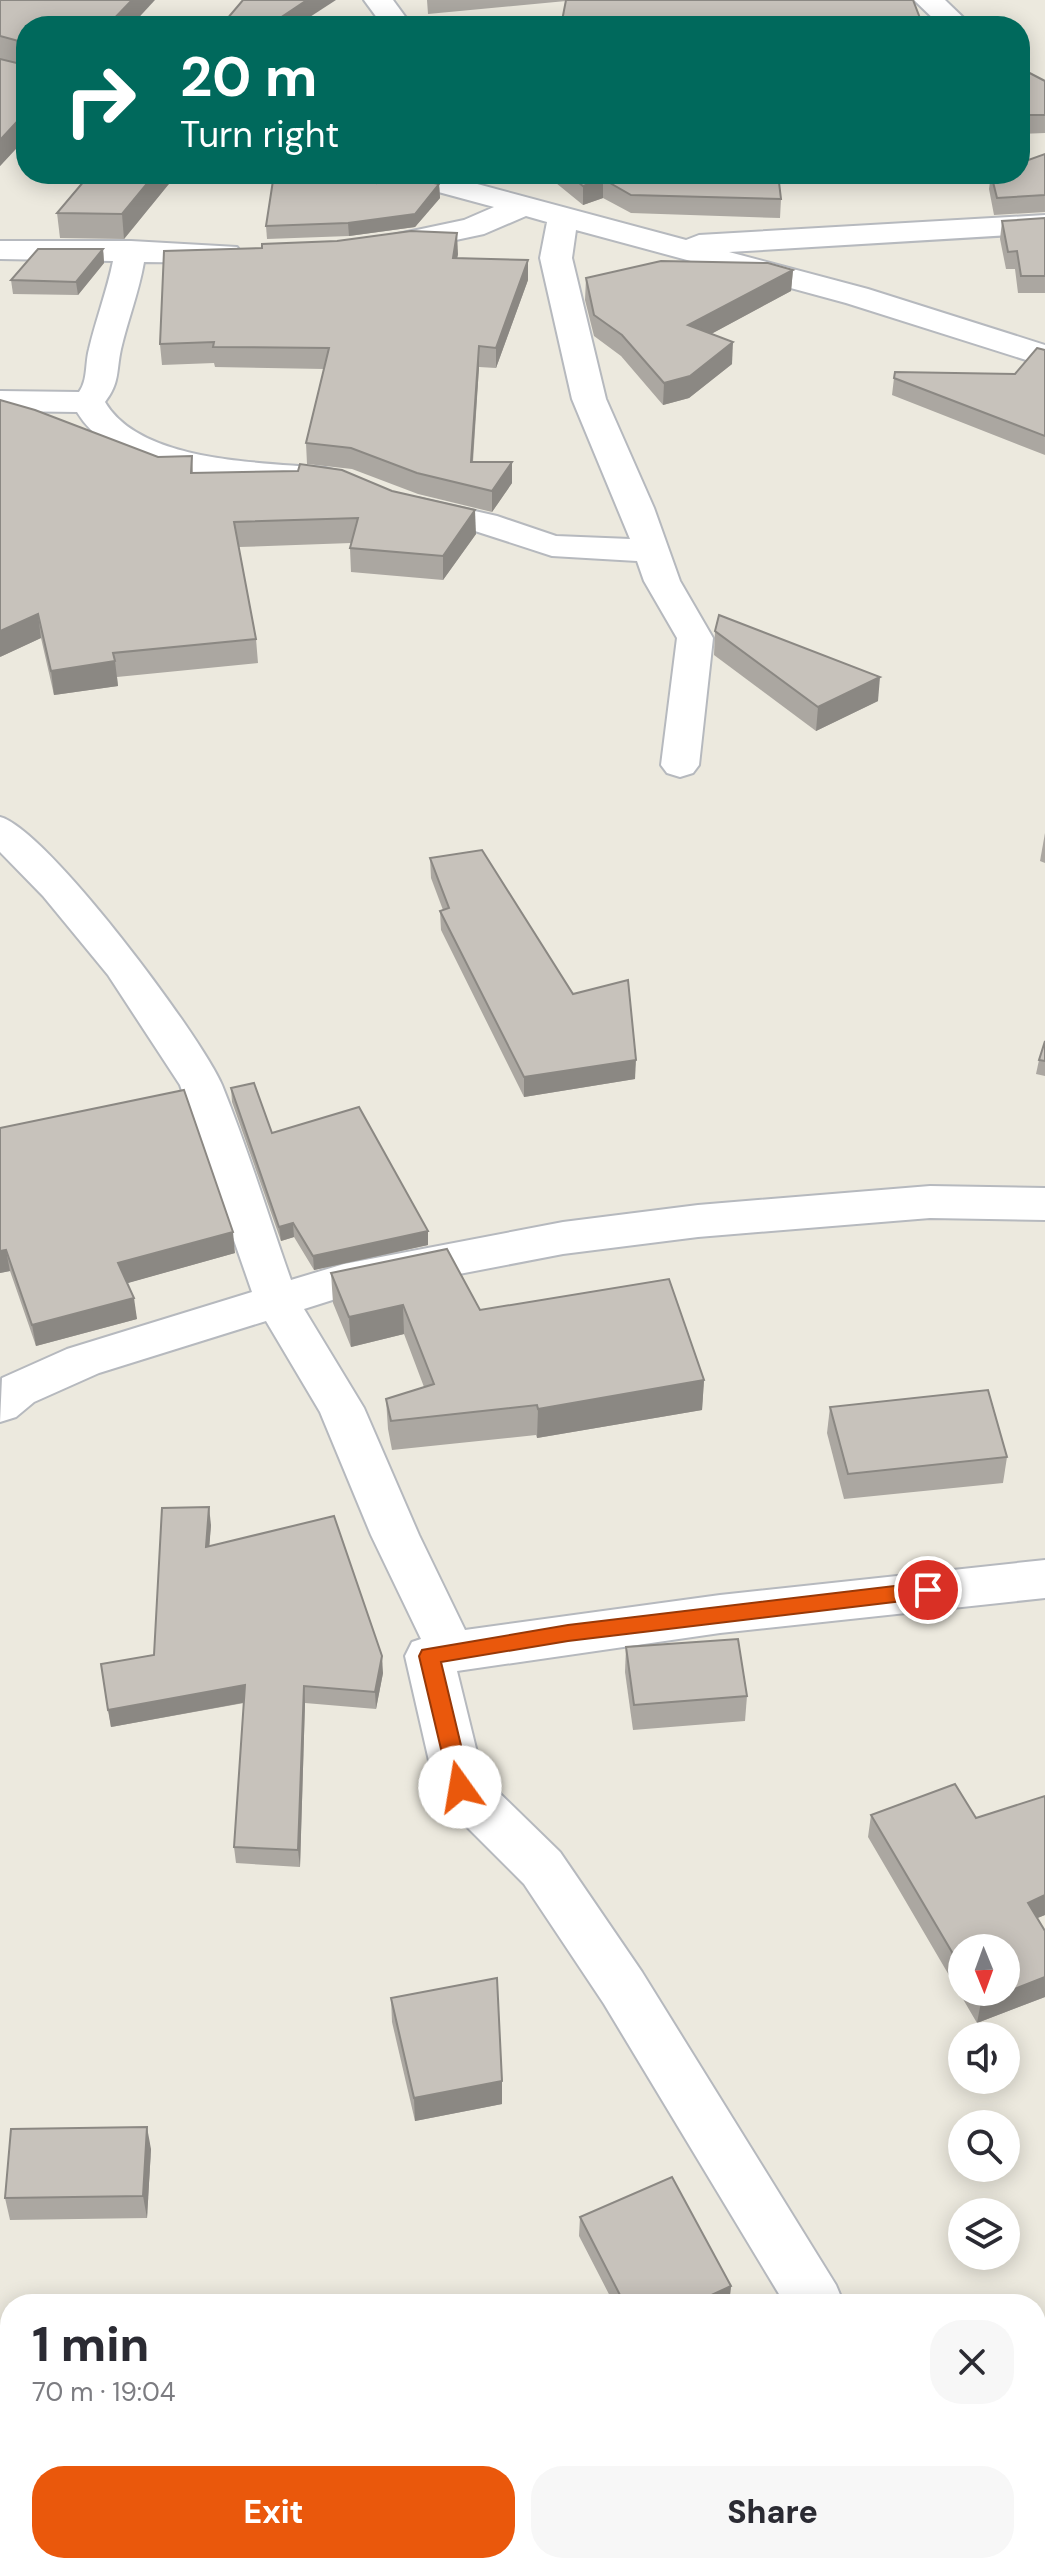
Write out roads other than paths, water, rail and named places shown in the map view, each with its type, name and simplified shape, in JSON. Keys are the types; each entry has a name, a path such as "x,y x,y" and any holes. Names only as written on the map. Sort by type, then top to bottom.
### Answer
{"street":[{"path":"378,0 390,16"},
{"path":"928,0 946,16"},
{"path":"444,184 664,247 857,296 1045,356"},
{"path":"464,189 475,184"},
{"path":"360,248 473,227 526,205"},
{"path":"563,216 556,258 589,399 653,551 662,581 695,638 680,765"},
{"path":"664,247 1045,224"},
{"path":"0,250 258,254"},
{"path":"88,402 100,386 105,349 121,300 131,250"},
{"path":"0,401 88,402"},
{"path":"88,402 92,417 129,444 200,464 370,490 406,505 485,523 552,546 653,551"},
{"path":"4,838 57,887 122,965 200,1083 277,1301 341,1408 395,1535 451,1652"},
{"path":"0,1405 18,1390 83,1361 344,1280 563,1238 698,1221 930,1202 1045,1204"},
{"path":"810,2294 623,1988 542,1868 460,1787 429,1656 705,1616 1045,1579"}]}
